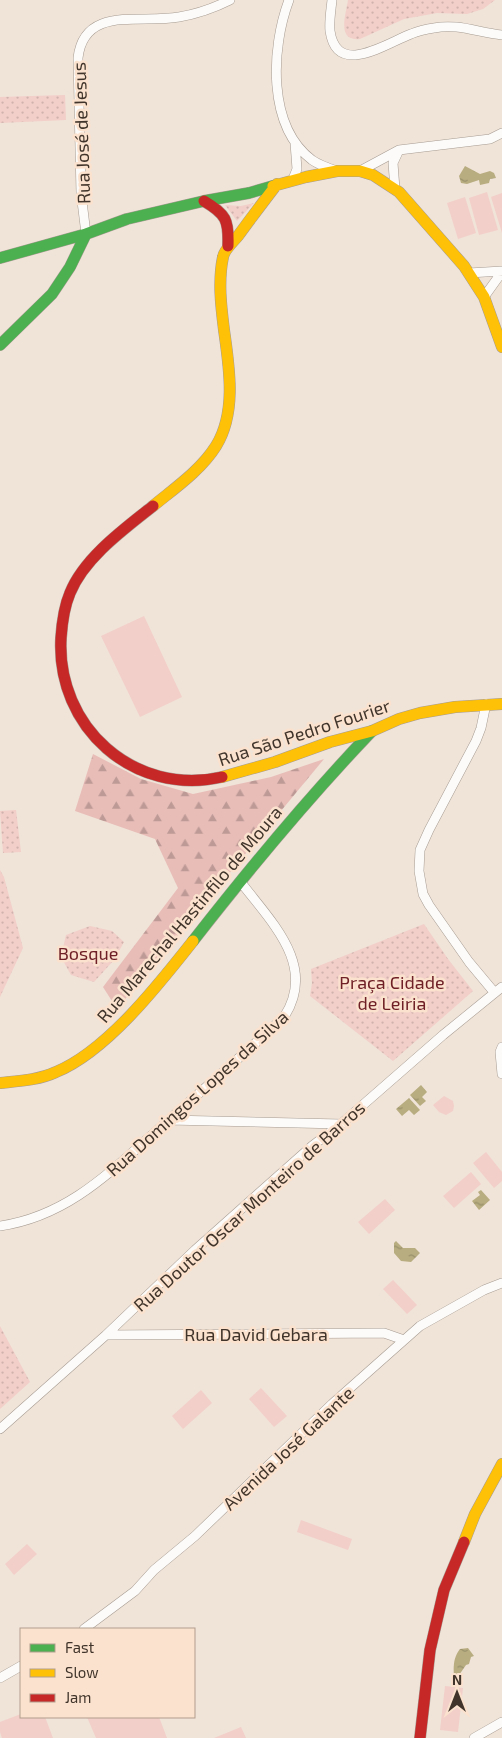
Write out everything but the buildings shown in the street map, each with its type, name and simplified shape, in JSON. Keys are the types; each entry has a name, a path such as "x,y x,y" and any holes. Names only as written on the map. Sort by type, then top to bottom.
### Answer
{"street":[{"name":"Rua José de Jesus","path":"86,234 82,193 78,77 79,48 83,39 89,31 103,22 180,17 202,12 230,0"},
{"path":"289,0 284,13 278,49 277,82 281,114 295,143 311,160 337,171"},
{"path":"332,0 330,28 332,40 338,49 348,55 362,55 412,33 436,28 470,28 502,34"},
{"path":"360,171 399,150 490,139 502,133"},
{"path":"293,180 297,169 295,143"},
{"path":"395,190 393,163 399,150"},
{"path":"0,258 86,234 127,219 204,201 249,193 293,180 337,171 360,171 373,174 395,190 429,225 469,274 484,297 502,347"},
{"name":"Rua São Pedro Fourier","path":"277,184 223,255 220,270 220,288 226,342 229,408 220,440 200,466 108,545 80,576 72,589 62,624 61,653 62,673 69,698 91,733 116,756 135,767 171,779 210,780 276,762 325,744 372,731 408,716 443,709 502,704"},
{"name":"Rua São Pedro Fourier","path":"204,201 223,214 229,228 228,246"},
{"path":"0,345 58,286 86,234"},
{"path":"469,274 502,272"},
{"path":"484,297 502,272"},
{"path":"486,704 481,728 420,850 418,871 423,894 429,905 469,962 494,992"},
{"name":"Rua Marechal Hastinfilo de Moura","path":"0,1083 40,1077 61,1071 96,1048 126,1020 156,986 240,881 337,768 372,731"},
{"path":"325,744 335,753 338,762 337,768"},
{"name":"Rua Domingos Lopes da Silva","path":"0,1226 16,1224 37,1217 75,1199 102,1180 284,1017 294,1001 297,978 292,956 279,933 240,881"},
{"name":"Rua Doutor Oscar Monteiro de Barros","path":"0,1429 106,1335 195,1250 312,1146 341,1124 502,987"},
{"path":"502,1047 500,1065 502,1074"},
{"path":"169,1120 341,1124"},
{"name":"Avenida José Galante","path":"85,1628 135,1591 154,1570 195,1536 322,1414 404,1340 430,1319 484,1290 502,1283"},
{"name":"Rua David Gebara","path":"106,1335 384,1333 404,1340"},
{"path":"420,1738 430,1650 444,1590 475,1514 502,1464"},
{"path":"0,1678 20,1667"},
{"path":"474,1738 502,1722"}],"green space":[{"path":"348,0 495,0 483,9 467,14 437,13 404,19 360,39 353,39 345,32 344,26"},
{"path":"65,95 66,120 0,123 0,97"},
{"path":"487,192 498,230 479,235 469,198"},
{"path":"502,193 502,233 491,197"},
{"path":"465,197 476,233 458,239 447,203"},
{"path":"254,203 237,221 225,205 241,206"},
{"path":"144,616 182,697 140,717 101,636"},
{"path":"93,754 141,779 193,794 271,777 324,759 117,1009 103,987 178,888 155,839 75,811"},
{"path":"16,810 21,852 3,853 0,811"},
{"path":"0,870 4,877 23,948 0,997"},
{"name":"Praça Cidade de Leiria","path":"424,924 473,991 393,1061 310,996 312,983 311,969"},
{"name":"Bosque","path":"90,926 112,931 124,942 114,960 94,982 71,975 61,957 66,935"},
{"path":"444,1096 453,1101 454,1106 453,1111 446,1115 439,1112 433,1105"},
{"path":"486,1152 502,1172 502,1181 494,1188 473,1163"},
{"path":"471,1172 481,1184 454,1208 443,1196"},
{"path":"385,1199 395,1210 369,1234 358,1222"},
{"path":"393,1280 417,1305 407,1314 383,1289"},
{"path":"0,1326 30,1382 0,1409"},
{"path":"261,1388 287,1416 274,1427 249,1399"},
{"path":"201,1390 212,1403 183,1429 172,1416"},
{"path":"301,1520 352,1539 348,1550 297,1532"},
{"path":"27,1544 37,1554 14,1575 5,1564"},
{"path":"445,1686 463,1688 458,1732 440,1730"},
{"path":"20,1714 20,1718 45,1718 53,1738 2,1738 0,1722"},
{"path":"87,1718 159,1718 167,1738 96,1738"},
{"path":"241,1727 246,1738 214,1738"}],"water":[{"path":"465,166 480,174 490,171 494,173 496,178 490,179 489,183 480,185 479,180 467,184 461,183 459,176"},
{"path":"421,1085 427,1092 422,1097 426,1101 420,1106 410,1095"},
{"path":"409,1098 420,1110 414,1115 409,1110 402,1116 396,1109"},
{"path":"481,1190 490,1200 479,1210 472,1201 480,1195 478,1192"},
{"path":"396,1241 403,1248 415,1248 420,1253 411,1262 401,1261 394,1253 394,1243"},
{"path":"468,1648 474,1656 471,1657 469,1664 466,1665 457,1678 454,1676 455,1658 460,1649"}],"traffic: fast":[{"path":"0,258 86,234 127,219 204,201 249,193 273,186"},
{"path":"0,345 52,294 70,267 86,234"},
{"path":"193,941 280,834 372,731"}],"traffic: slow":[{"path":"273,186 337,171 360,171 373,175 399,192 464,266 484,297 502,347"},
{"path":"153,506 203,463 223,433 227,419 230,389 221,294 223,257 227,249 277,184"},
{"path":"222,777 275,762 330,742 372,731 399,719 420,713 455,707 502,704"},
{"path":"0,1083 29,1080 49,1075 75,1062 94,1049 131,1015 193,941"},
{"path":"464,1542 475,1514 502,1464"}],"traffic: jam":[{"path":"204,201 222,214 225,219 228,230 228,246"},
{"path":"153,506 106,545 76,580 68,598 63,621 61,638 63,670 72,700 87,726 107,748 131,765 159,776 190,780 222,777"},
{"path":"420,1738 430,1650 444,1590 464,1542"}]}
